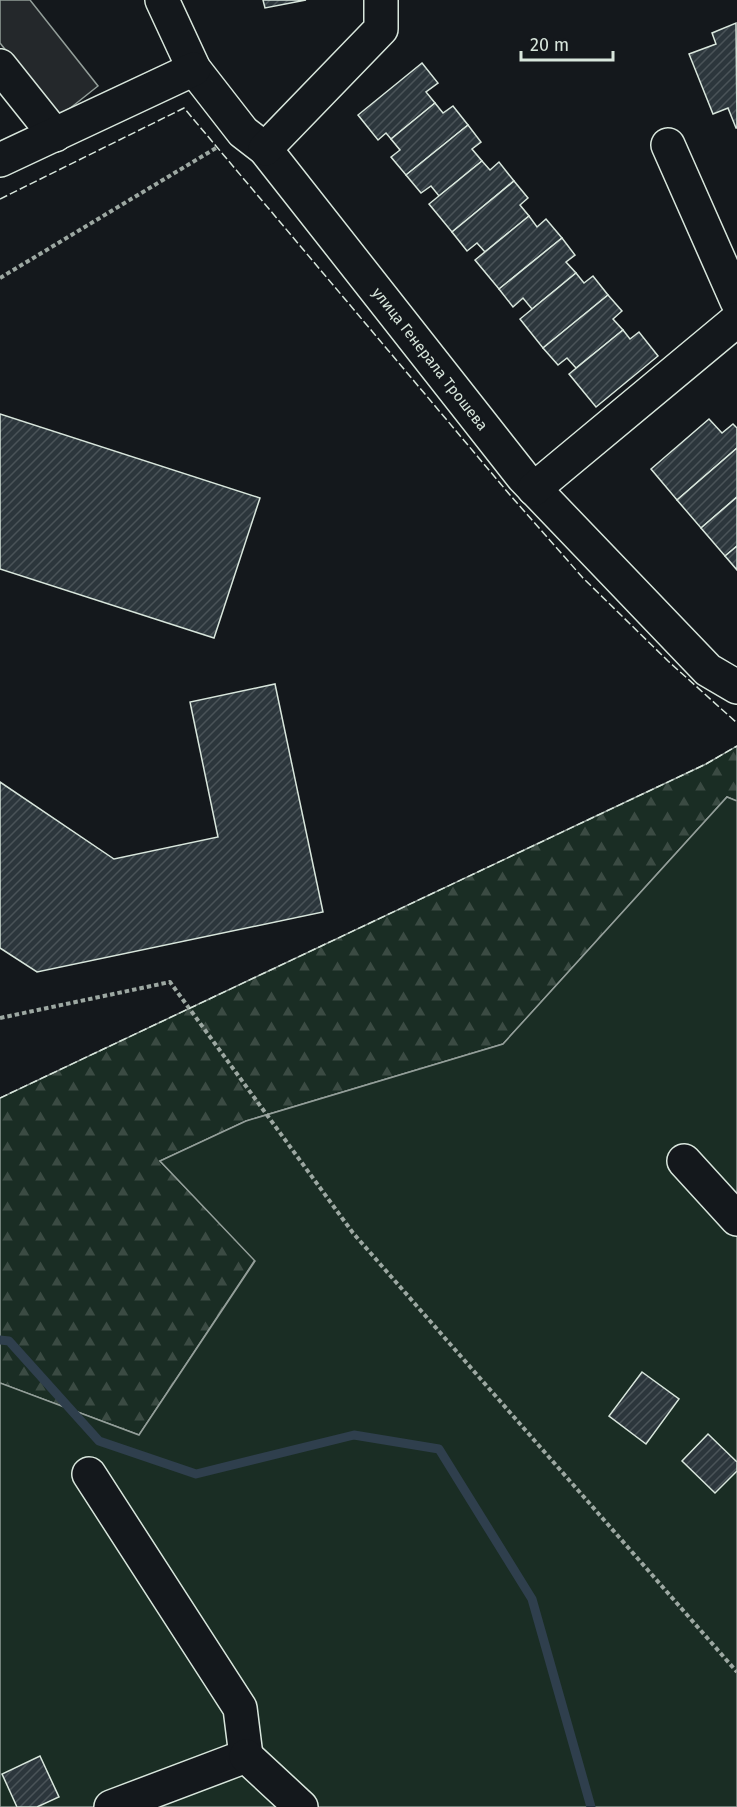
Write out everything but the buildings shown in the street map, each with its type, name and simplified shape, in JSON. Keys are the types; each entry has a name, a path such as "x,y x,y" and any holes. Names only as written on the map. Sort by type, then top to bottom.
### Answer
{"street":[{"name":"улица Генерала Трошева","path":"162,0 194,69 254,140 522,477 708,670 737,687"},
{"path":"254,140 381,29 381,0"},
{"path":"0,66 55,135"},
{"path":"0,160 194,69"},
{"path":"668,145 737,301"},
{"path":"534,489 737,320"},
{"path":"684,1161 737,1220"},
{"path":"89,1474 240,1707 246,1756 301,1807"},
{"path":"111,1807 246,1756"}],"path":[{"path":"0,278 254,140"},
{"path":"0,1018 170,982 353,1233 737,1672"}],"green space":[{"path":"737,746 737,801 727,797 503,1044 246,1121 160,1161 255,1260 139,1435 0,1383 0,1098 706,764"},
{"path":"727,797 737,801 737,1807 0,1807 0,1383 139,1435 255,1261 160,1161 246,1121 503,1044"}],"shaded area":[{"path":"0,0 30,0 98,86 59,117 0,43"}],"waterway":[{"path":"0,1340 9,1341 99,1441 196,1474 354,1435 439,1449 532,1599 591,1807"}],"fence":[{"path":"0,199 184,108 510,495 583,578 668,661 737,723"},
{"path":"0,1098 706,764 737,746"}]}
